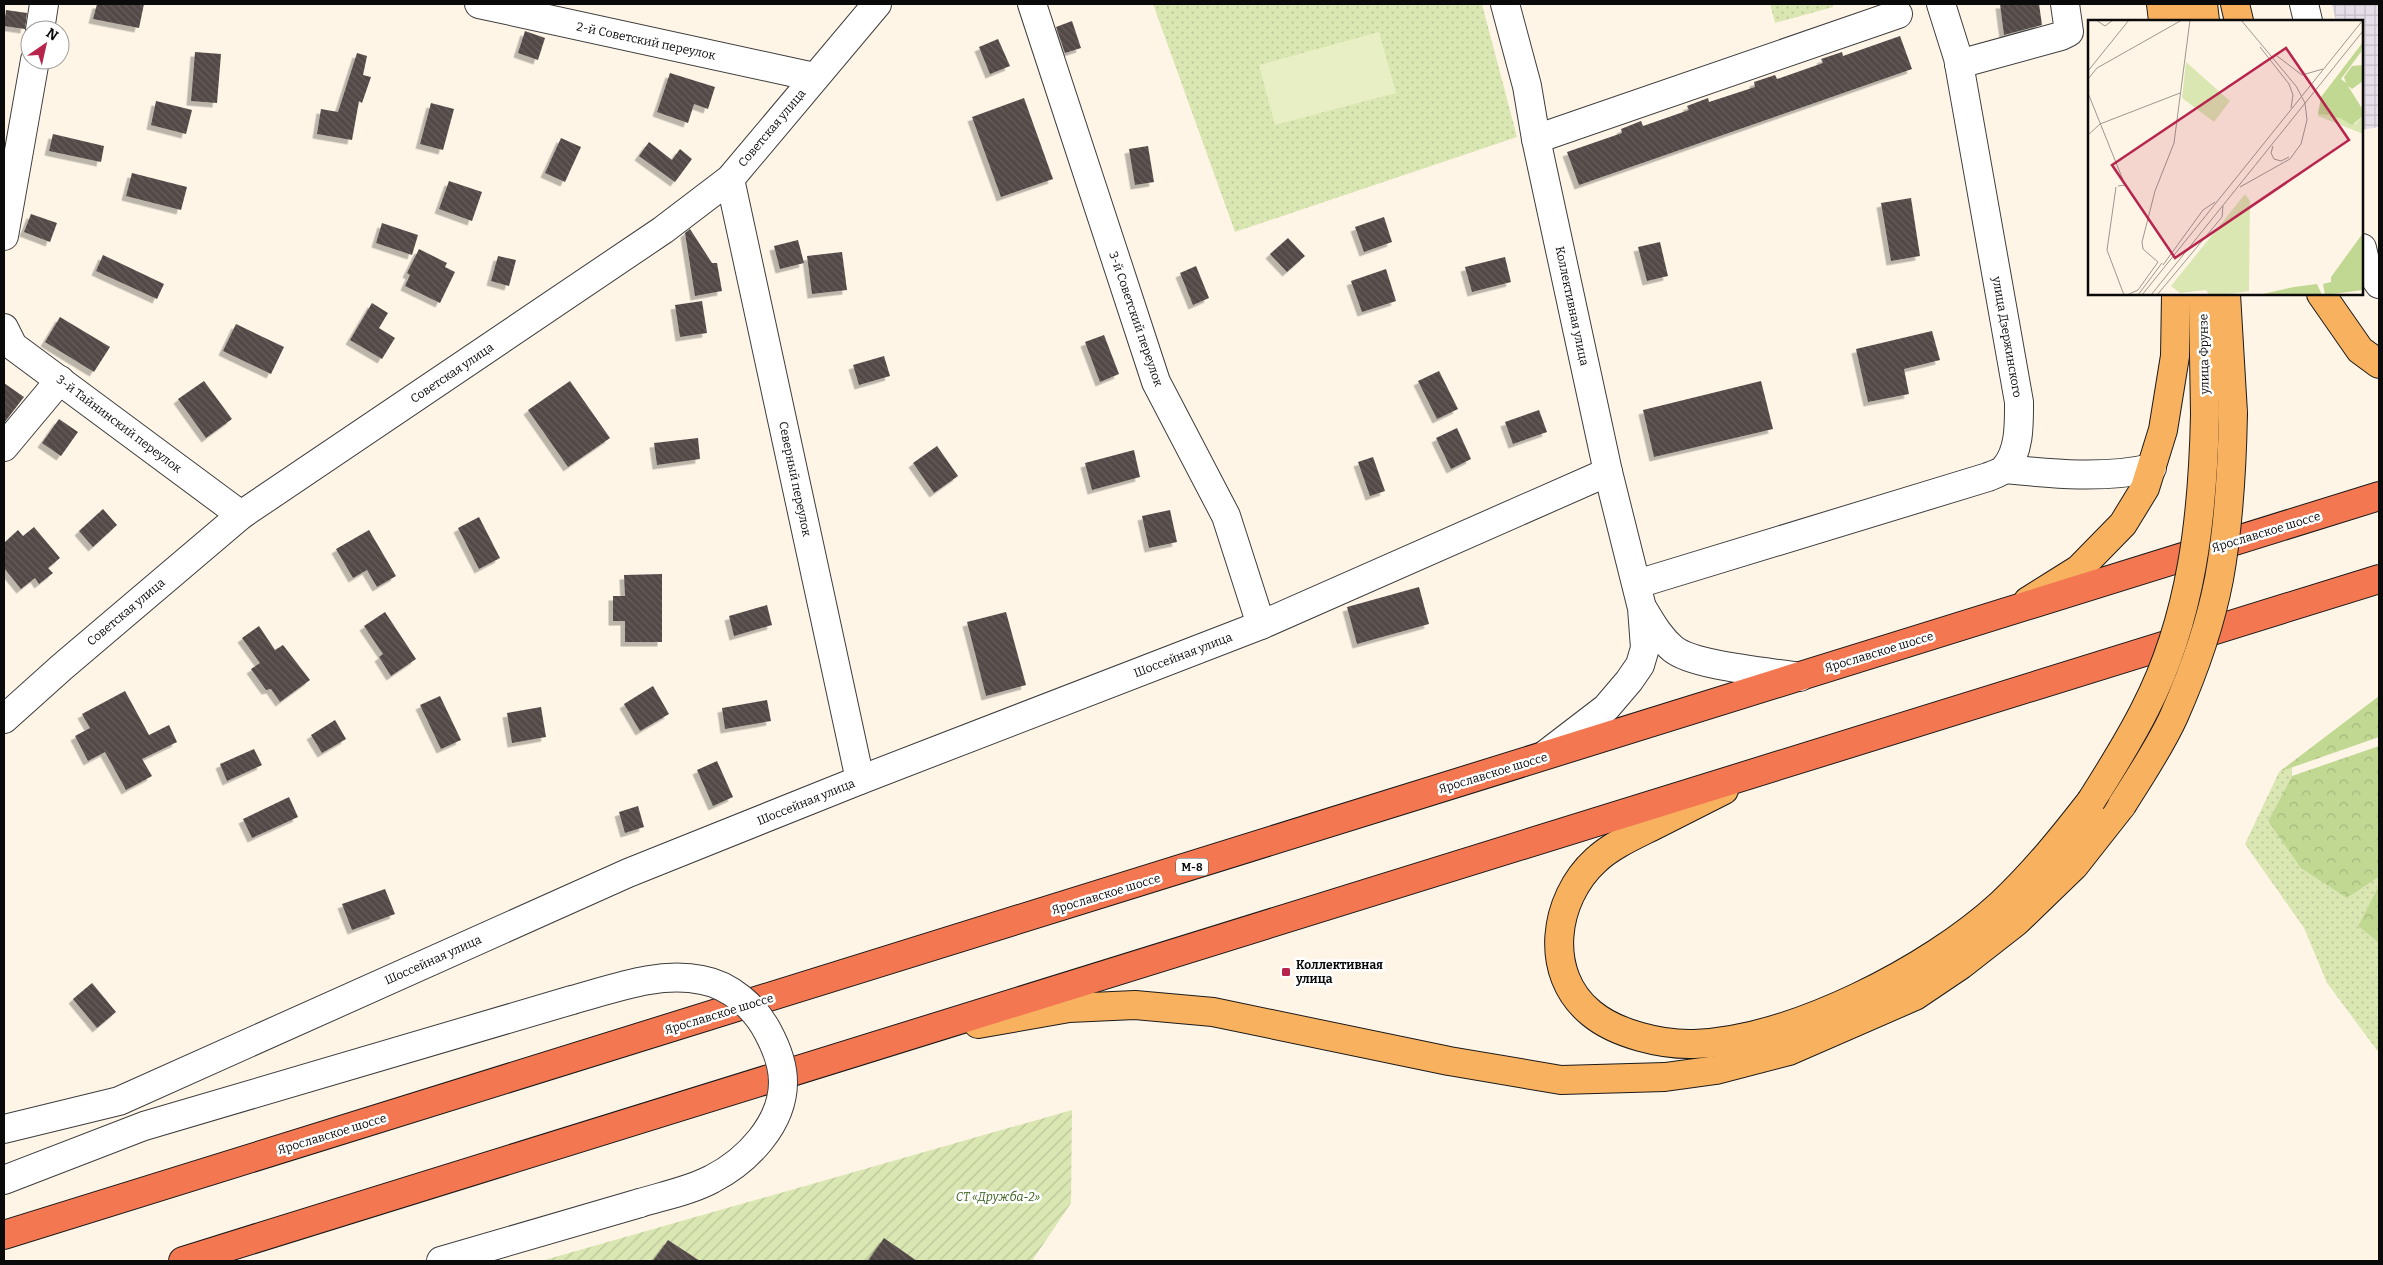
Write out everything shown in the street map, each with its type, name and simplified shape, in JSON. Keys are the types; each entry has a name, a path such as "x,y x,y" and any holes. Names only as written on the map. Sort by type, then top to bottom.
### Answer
{"highway":[{"name":"Ярославское шоссе","path":"4,1235 2379,496"},
{"path":"183,1261 2379,579"}],"main road":[{"path":"2161,4 2163,20"},
{"path":"2184,4 2185,20"},
{"path":"2203,4 2205,20"},
{"path":"2235,4 2239,20"},
{"path":"2013,610 2078,569 2123,524 2145,488 2163,430 2175,356 2176,295"},
{"name":"улица Фрунзе","path":"1769,767 1626,840 1596,860 1572,890 1560,921 1559,947 1561,969 1573,993 1591,1014 1618,1028 1648,1040 1694,1044 1744,1037 1783,1027 1842,1004 1899,975 1945,947 2000,904 2053,850 2091,801 2146,708 2162,672 2191,576 2200,514 2205,414 2203,295"},
{"name":"улица Фрунзе","path":"910,1036 1069,1008 1135,1005 1213,1012 1449,1061 1561,1080 1665,1077 1716,1070 1789,1051 1915,996 1961,965 2016,922 2074,866 2122,805 2173,718 2204,634 2218,580 2226,529 2233,413 2226,295"},
{"path":"2322,295 2360,350 2379,364"}],"street":[{"path":"42,20 44,4"},
{"name":"2-й Советский переулок","path":"479,4 814,77"},
{"name":"Советская улица","path":"4,719 62,667 241,515 663,230 730,179 877,4"},
{"name":"3-й Советский переулок","path":"1032,4 1156,382 1226,516 1261,625"},
{"name":"Коллективная улица","path":"1504,4 1527,86 1536,139 1608,472 1640,596 1645,648 1640,665 1606,708 1542,758"},
{"path":"1536,139 1889,9 1939,4"},
{"name":"улица Дзержинского","path":"1939,4 1959,64 2019,402 2019,431 2005,468"},
{"path":"1959,64 2062,36 2069,32 2065,4"},
{"path":"2304,4 2308,20"},
{"path":"4,236 32,70"},
{"name":"Северный переулок","path":"730,179 860,780"},
{"path":"2363,252 2366,265 2379,284"},
{"name":"3-й Тайнинский переулок","path":"4,328 13,346 241,515"},
{"path":"4,447 60,380"},
{"path":"1640,596 1988,477 2005,468 2056,475 2124,474 2152,468"},
{"name":"Шоссейная улица","path":"4,1129 119,1101 628,873 860,780 1261,625 1608,472"},
{"name":"Коллективная улица","path":"1640,596 1659,636 1674,650 1695,660 1800,677"},
{"path":"4,1180 144,1126 572,1000 666,977 703,980 736,994 762,1020 778,1051 783,1082 778,1111 764,1136 744,1157 712,1180 441,1261"}],"shaded area":[{"path":"2332,4 2379,4 2379,127 2363,130 2363,20 2336,20"}],"green space":[{"path":"1153,4 1482,4 1517,137 1235,232"},
{"path":"1770,4 1833,4 1833,7 1775,23"},
{"path":"1379,32 1396,93 1275,125 1259,65"},
{"path":"2379,696 2379,737 2279,772"},
{"path":"2379,746 2379,877 2347,898 2301,868 2268,821 2292,776"},
{"path":"2292,767 2292,776 2268,821 2347,898 2379,877 2379,885 2358,926 2379,943 2379,1053 2327,983 2304,928 2245,844 2279,772"},
{"path":"2379,885 2379,943 2358,926"},
{"name":"СТ «Дружба-2»","path":"1072,1110 1071,1203 1032,1261 541,1261"}],"building":[{"path":"97,4 144,4 139,28 93,19"},
{"path":"2000,4 2039,4 2042,25 2004,35"},
{"path":"6,10 27,13 26,20 20,20 20,28 4,26"},
{"path":"1072,21 1081,48 1065,53 1056,27"},
{"path":"525,31 545,38 538,60 518,53"},
{"path":"1900,36 1912,69 1579,185 1567,152 1622,133 1621,129 1641,121 1643,126 1689,110 1687,106 1708,98 1709,102 1755,87 1754,82 1775,75 1777,79 1823,63 1821,59 1842,52 1843,56"},
{"path":"998,39 1010,66 990,74 979,47"},
{"path":"195,52 221,54 217,103 191,101"},
{"path":"357,53 367,56 363,75 371,77 362,103 359,101 352,140 317,134 321,109 338,112"},
{"path":"670,73 715,87 708,109 694,104 688,123 657,112"},
{"path":"1024,98 1053,179 1001,197 972,117"},
{"path":"156,101 192,110 186,134 151,125"},
{"path":"431,103 454,109 443,150 420,144"},
{"path":"53,134 104,146 101,162 49,151"},
{"path":"561,138 581,147 565,182 545,173"},
{"path":"649,142 672,160 680,149 692,159 675,182 639,156"},
{"path":"1148,146 1154,182 1135,185 1129,149"},
{"path":"132,173 187,187 181,210 126,196"},
{"path":"449,181 482,192 472,221 439,209"},
{"path":"1911,198 1920,256 1891,261 1881,203"},
{"path":"31,214 57,223 50,242 24,232"},
{"path":"1384,217 1392,242 1364,252 1355,227"},
{"path":"382,223 418,235 412,255 376,243"},
{"path":"690,229 712,263 717,263 722,291 695,296 685,233"},
{"path":"1288,238 1305,256 1287,272 1270,254"},
{"path":"798,240 804,263 780,269 774,246"},
{"path":"1660,242 1668,276 1647,281 1638,247"},
{"path":"419,249 447,263 445,267 455,272 440,303 405,286 410,275 407,273"},
{"path":"842,252 847,290 812,294 807,256"},
{"path":"103,255 164,284 157,299 96,271"},
{"path":"498,256 516,260 509,286 491,281"},
{"path":"1505,257 1511,282 1472,292 1465,267"},
{"path":"1196,266 1209,298 1193,305 1180,273"},
{"path":"1386,269 1396,301 1362,312 1351,281"},
{"path":"702,301 707,333 680,337 675,305"},
{"path":"372,303 388,313 379,328 395,338 382,359 350,340"},
{"path":"60,317 110,347 94,372 45,342"},
{"path":"236,324 284,347 271,374 223,351"},
{"path":"1932,331 1940,360 1904,369 1909,394 1868,402 1856,349"},
{"path":"1104,335 1119,374 1100,382 1085,342"},
{"path":"884,356 890,376 859,385 853,365"},
{"path":"1439,371 1458,409 1437,419 1418,381"},
{"path":"204,381 232,419 206,438 178,399"},
{"path":"570,381 610,438 568,467 528,410"},
{"path":"1761,381 1773,429 1654,457 1643,410"},
{"path":"4,383 24,397 4,423"},
{"path":"1539,410 1547,432 1513,444 1505,422"},
{"path":"59,419 78,432 61,456 42,443"},
{"path":"1457,428 1471,459 1451,469 1436,438"},
{"path":"698,438 700,459 657,465 654,443"},
{"path":"937,446 958,476 934,493 913,463"},
{"path":"1134,450 1140,477 1092,490 1085,463"},
{"path":"1373,457 1385,491 1370,496 1358,462"},
{"path":"103,509 117,525 93,547 79,531"},
{"path":"1170,510 1177,542 1149,548 1142,516"},
{"path":"479,517 500,558 479,569 458,528"},
{"path":"34,527 60,558 48,568 53,573 39,584 35,578 21,589 4,568 4,543 18,530 23,536"},
{"path":"369,530 396,576 377,587 367,570 353,578 336,549"},
{"path":"662,574 662,642 625,642 625,621 613,621 613,596 625,596 624,575"},
{"path":"1419,587 1429,624 1357,644 1347,607"},
{"path":"767,605 772,625 734,636 729,616"},
{"path":"385,612 416,659 391,676 379,657 383,654 364,626"},
{"path":"1006,612 1026,685 986,696 967,622"},
{"path":"259,626 275,650 283,645 310,680 280,702 271,689 266,690 251,669 260,663 242,638"},
{"path":"653,686 669,714 640,731 624,704"},
{"path":"125,691 149,735 169,725 177,742 142,759 152,776 126,790 105,752 88,761 75,736 90,728 82,714"},
{"path":"440,696 461,740 441,749 420,705"},
{"path":"767,700 771,721 725,729 722,708"},
{"path":"541,707 546,737 512,743 507,713"},
{"path":"335,720 346,739 322,753 311,735"},
{"path":"254,749 262,765 227,781 220,764"},
{"path":"717,761 733,797 713,806 697,770"},
{"path":"289,797 298,817 252,838 243,819"},
{"path":"638,806 644,827 625,833 619,812"},
{"path":"385,889 395,914 352,930 342,904"},
{"path":"92,983 116,1012 97,1028 73,999"},
{"path":"884,1238 917,1261 868,1261"},
{"path":"668,1240 700,1261 653,1261"}],"place":[{"name":"Коллективная улица","path":"1286,972"}]}
